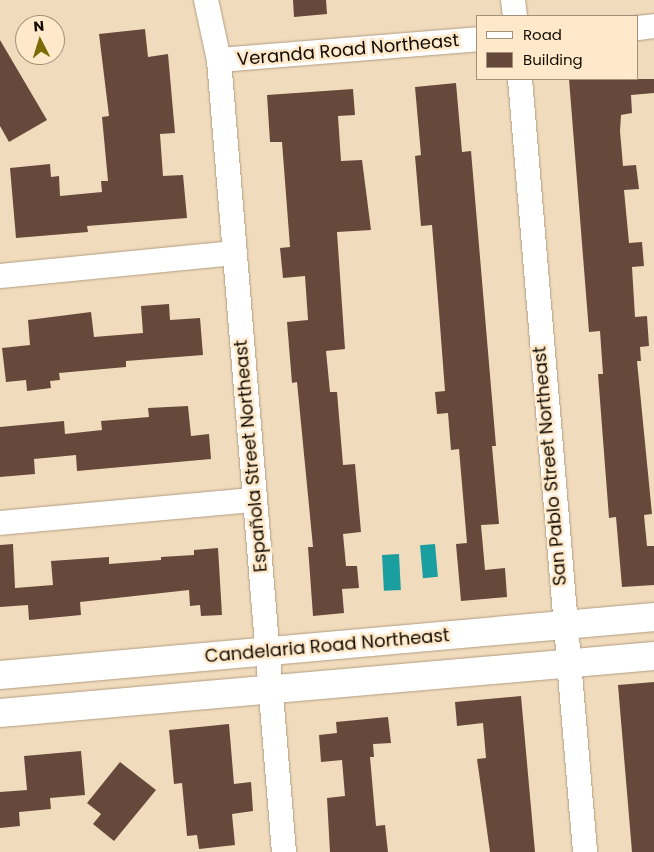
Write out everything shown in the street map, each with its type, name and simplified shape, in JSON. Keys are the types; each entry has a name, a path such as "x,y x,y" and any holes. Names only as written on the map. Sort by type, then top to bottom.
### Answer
{"main road":[{"name":"Candelaria Road Northeast","path":"0,675 654,617"},
{"path":"0,712 654,656"}],"street":[{"name":"Española Street Northeast","path":"206,0 219,60 266,652 284,852"},
{"path":"513,0 515,15"},
{"path":"639,28 654,26"},
{"name":"Veranda Road Northeast","path":"219,60 477,39"},
{"name":"San Pablo Street Northeast","path":"520,80 563,625 585,852"},
{"path":"0,276 235,254"},
{"path":"0,522 254,500"}],"water":[{"path":"435,544 438,577 423,578 420,545"},
{"path":"399,554 401,590 384,591 382,555"}],"building":[{"path":"293,0 326,0 327,14 294,17"},
{"path":"145,29 148,57 168,54 175,133 160,134 163,176 183,175 187,218 87,226 88,232 16,238 10,168 50,164 51,177 59,176 60,196 102,192 101,181 108,181 102,117 109,116 99,34"},
{"path":"0,40 47,120 9,142 0,126"},
{"path":"654,79 654,93 631,95 632,113 621,115 620,131 623,166 636,165 639,189 624,190 629,243 642,242 644,266 632,267 635,317 647,316 649,346 640,347 641,361 637,361 652,514 644,515 647,546 654,546 654,585 622,587 616,517 609,518 598,374 603,374 600,331 589,332 569,80"},
{"path":"456,83 462,152 471,151 496,446 492,446 499,524 481,525 485,570 505,568 507,597 461,601 456,544 467,543 459,449 451,450 448,413 437,414 435,392 445,391 432,225 421,226 415,156 421,155 415,87"},
{"path":"353,89 355,115 338,116 341,161 362,160 371,230 337,232 345,349 326,351 330,392 337,392 343,465 355,464 361,532 343,534 346,566 357,566 359,588 342,589 344,613 313,616 308,547 313,547 297,382 292,383 287,322 308,320 305,276 283,278 280,248 290,247 282,142 270,142 267,95"},
{"path":"169,304 170,320 200,318 203,355 126,361 126,367 59,373 60,380 50,381 51,388 27,391 26,380 6,382 2,348 30,345 28,320 91,312 94,337 143,333 141,306"},
{"path":"188,406 191,436 209,434 211,459 77,471 76,455 34,459 35,474 0,477 0,427 64,421 65,434 102,430 101,421 149,417 148,408"},
{"path":"13,544 15,588 53,585 51,561 109,557 109,564 161,560 161,557 194,555 194,550 218,548 222,615 201,616 200,605 190,606 189,590 80,602 81,615 29,620 28,605 0,607 0,545"},
{"path":"654,682 654,852 632,852 618,685"},
{"path":"521,696 535,852 490,852 477,759 486,758 483,723 457,726 455,702"},
{"path":"388,717 391,743 373,744 374,757 370,757 376,826 385,825 388,852 330,852 327,798 345,796 342,760 321,762 319,735 337,733 336,722"},
{"path":"229,724 234,784 251,782 253,811 232,814 235,845 199,849 197,835 187,836 182,783 174,784 169,730"},
{"path":"81,751 85,795 50,798 51,809 19,812 20,826 0,828 0,792 27,790 24,756"},
{"path":"120,762 156,790 114,841 93,824 101,814 87,803"}]}
